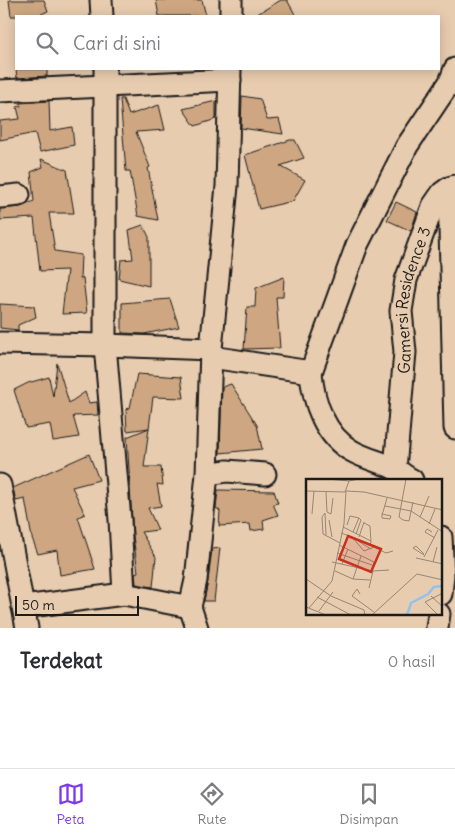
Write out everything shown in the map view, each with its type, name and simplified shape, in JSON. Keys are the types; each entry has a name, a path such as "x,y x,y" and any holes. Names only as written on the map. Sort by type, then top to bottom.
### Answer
{"street":[{"path":"101,0 102,15"},
{"path":"231,15 232,0"},
{"path":"403,475 351,451 335,436 319,413 312,390 311,372 356,245 406,146 450,82 455,69"},
{"path":"0,91 106,77 230,74 227,186 211,353 207,474 196,580 190,607 197,628"},
{"path":"106,77 105,345 120,520 124,594"},
{"name":"Gamersi Residence 3","path":"403,475 399,419 405,352 400,311 406,280 433,206 452,187"},
{"name":"Gamersi Residence 3","path":"452,187 455,428"},
{"path":"0,343 105,345 211,353 311,372"},
{"path":"207,474 228,470 265,474"},
{"path":"0,485 27,628"},
{"path":"442,556 442,584"},
{"path":"23,607 124,594 190,607"}],"building":[{"path":"9,0 44,0 48,11 39,15 11,16"},
{"path":"156,0 202,0 206,15 159,15"},
{"path":"281,0 287,0 295,15 256,15"},
{"path":"16,70 47,70 47,76 17,78"},
{"path":"242,96 260,99 267,120 279,119 283,134 241,128"},
{"path":"120,99 123,99 129,115 159,105 165,130 136,132 150,167 148,168 158,220 138,216 130,171 126,171"},
{"path":"49,101 50,131 72,127 74,145 40,152 35,133 0,140 0,121 20,119 17,107 21,106 20,103"},
{"path":"216,101 216,119 195,126 183,109"},
{"path":"295,140 304,158 280,166 305,180 293,201 259,209 245,155"},
{"path":"41,159 67,170 74,213 49,213 55,251 81,255 80,279 83,278 87,313 62,314 67,270 40,271 34,218 0,220 0,209 20,207 34,201 31,172 43,167"},
{"path":"396,202 417,212 411,231 387,220"},
{"path":"143,225 149,237 149,286 119,279 121,260 133,259 129,230"},
{"path":"284,277 283,297 276,297 280,348 244,349 247,307 255,307 256,288"},
{"path":"170,299 179,327 144,334 122,333 122,303"},
{"path":"0,304 34,306 36,317 18,325 18,330 0,328"},
{"path":"57,363 69,403 85,392 89,403 97,402 98,415 73,416 79,437 53,441 50,424 26,428 14,390 28,383 49,377 53,397"},
{"path":"137,374 181,377 184,398 153,397 149,428 127,431 126,409 130,408"},
{"path":"231,384 257,425 262,449 220,453 222,387"},
{"path":"149,428 144,467 161,467 163,485 157,484 161,506 148,508 158,530 141,532 156,557 153,587 136,584 135,573 138,572 133,536 127,437"},
{"path":"89,454 99,480 72,487 85,514 78,517 95,569 60,575 57,550 38,554 32,538 25,499 16,501 13,488"},
{"path":"218,490 274,491 278,503 273,504 278,515 263,520 264,529 251,531 250,524 219,526 220,511 216,508"},
{"path":"220,548 214,601 204,601 212,549"}]}
